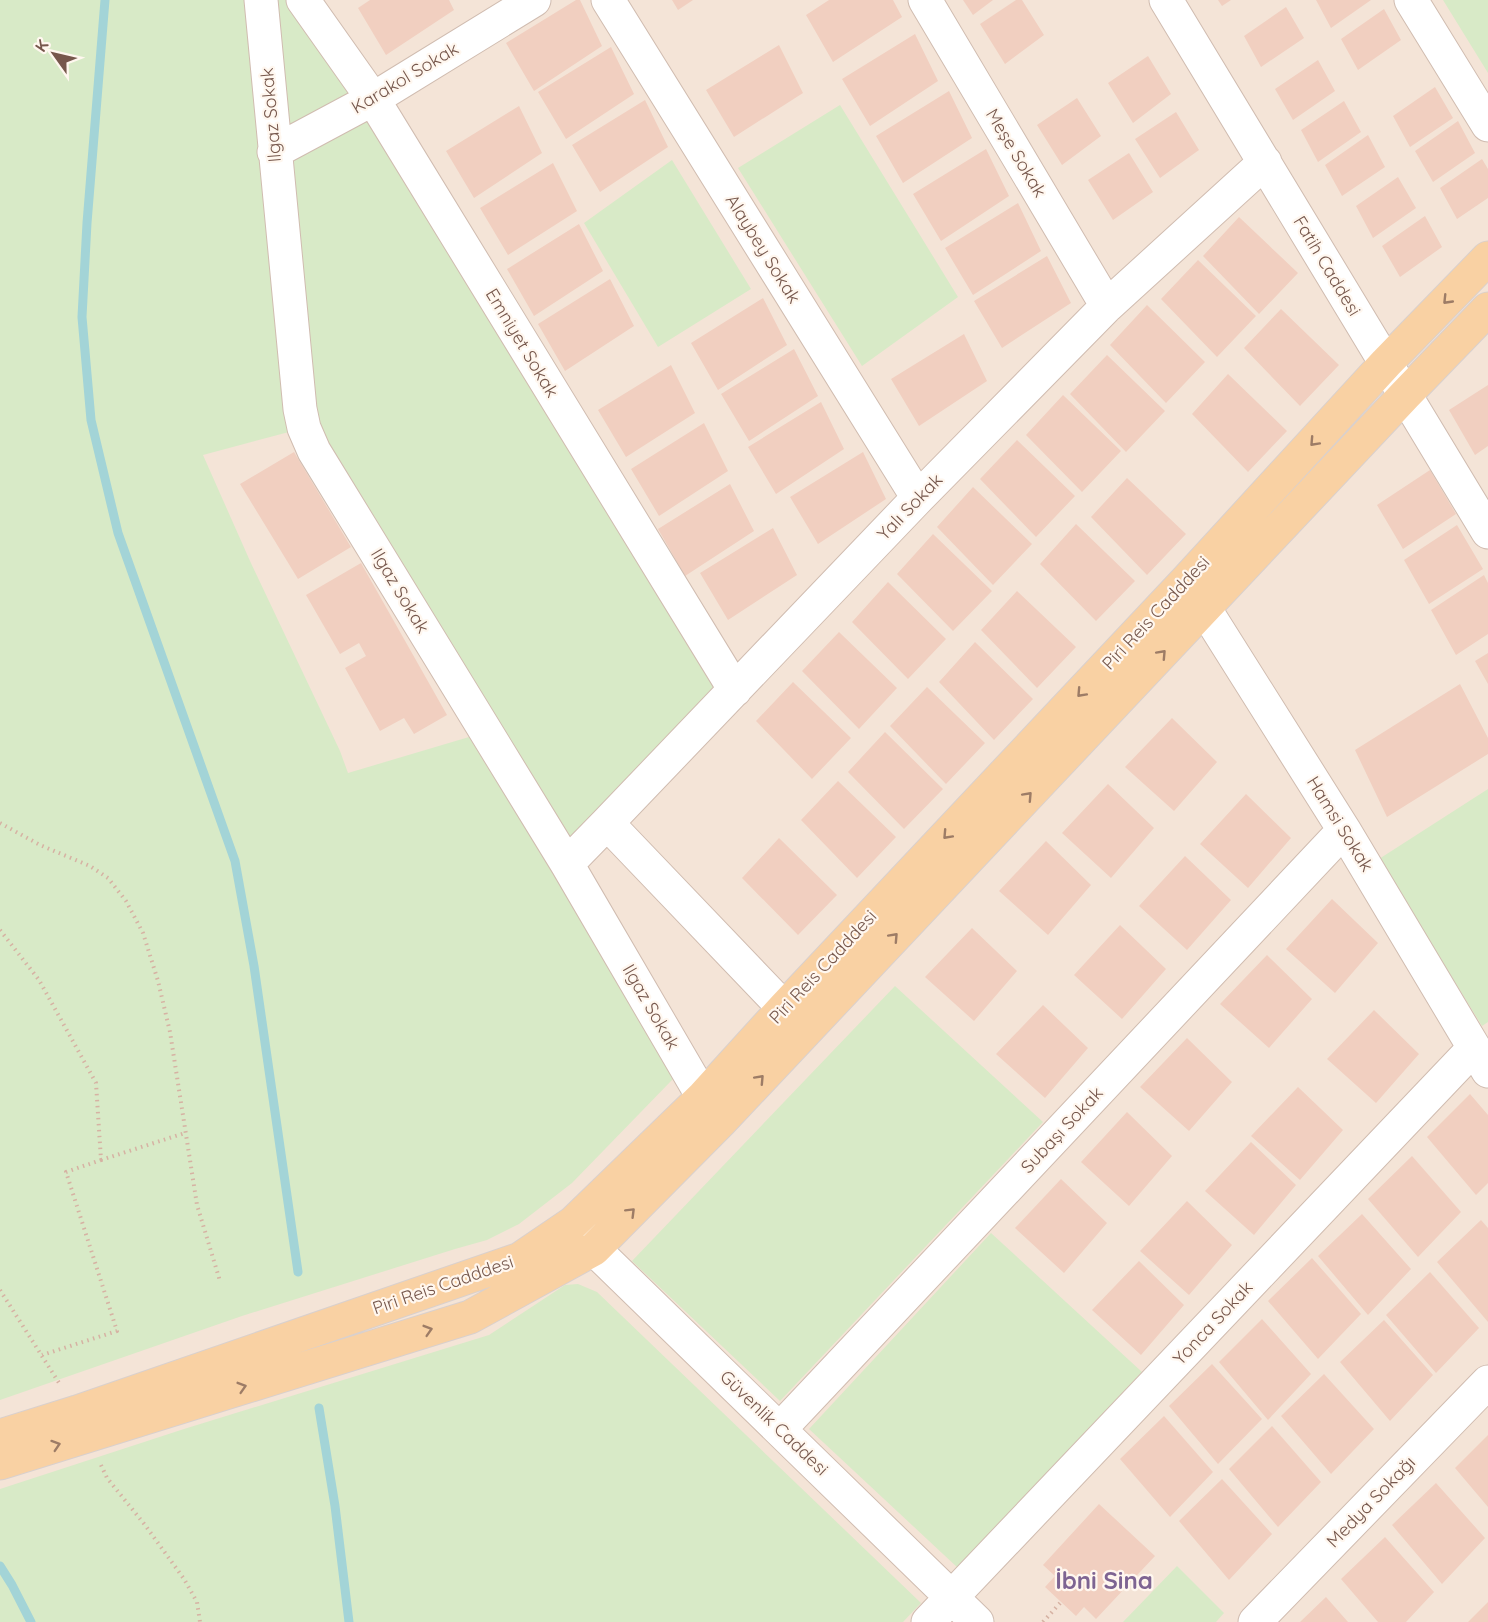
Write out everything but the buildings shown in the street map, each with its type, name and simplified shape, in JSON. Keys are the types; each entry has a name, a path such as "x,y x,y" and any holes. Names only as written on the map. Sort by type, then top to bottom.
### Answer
{"main road":[{"name":"Piri Reis Cadddesi","path":"0,1436 82,1424 470,1317 594,1250 712,1109 784,1008 1186,581 1386,363 1488,258"},
{"name":"Piri Reis Cadddesi","path":"0,1463 82,1424 520,1259 573,1223 712,1109 1205,608 1404,395 1488,309"}],"street":[{"name":"Ilgaz Sokak","path":"261,0 274,152 300,409 304,428 314,451 567,864 712,1109"},
{"name":"Emniyet Sokak","path":"303,0 373,99 735,690"},
{"name":"Karakol Sokak","path":"274,152 373,99 534,0"},
{"name":"Alaybey Sokak","path":"608,0 918,498"},
{"name":"Meşe Sokak","path":"925,0 1107,306"},
{"name":"Fatih Caddesi","path":"1166,0 1488,532"},
{"path":"1411,0 1488,124"},
{"name":"Yalı Sokak","path":"567,864 918,498 1107,306 1265,162"},
{"name":"Hamsi Sokak","path":"1186,581 1344,831 1481,1059"},
{"path":"608,823 784,1008"},
{"name":"Subaşı Sokak","path":"780,1429 1344,831"},
{"name":"Yonca Sokak","path":"928,1622 1481,1059"},
{"name":"Güvenlik Caddesi","path":"573,1223 594,1250 977,1622"},
{"name":"Medya Sokağı","path":"1255,1622 1488,1382"}],"path":[{"path":"0,824 90,866 108,878 126,901 143,933 158,981 170,1032 197,1205 220,1281"},
{"path":"0,930 39,980 96,1083 101,1160"},
{"path":"42,1355 117,1331 66,1172 185,1133"},
{"path":"0,1290 42,1355 82,1424 107,1478 184,1579 197,1602 200,1622"},
{"path":"1043,1622 1061,1602"}],"shaded area":[{"path":"0,0 1488,0 1488,1622 0,1622"}],"green space":[{"path":"0,0 303,0 735,690 567,864 304,428 203,455 250,561 340,751 348,773 469,737 588,928 673,1079 572,1183 519,1224 487,1240 242,1316 0,1400"},
{"path":"1443,0 1488,0 1488,73"},
{"path":"840,105 958,297 862,366 738,168"},
{"path":"672,160 751,289 658,347 584,223"},
{"path":"1488,789 1488,1022 1482,1026 1379,859"},
{"path":"895,986 1043,1122 780,1401 632,1261"},
{"path":"991,1233 1142,1372 958,1568 809,1429"},
{"path":"578,1284 597,1292 921,1603 903,1622 0,1622 0,1489 184,1429 489,1335 565,1285"},
{"path":"1177,1566 1224,1613 1216,1622 1123,1622"}],"waterway":[{"path":"105,0 87,223 82,317 91,420 118,533 235,861 254,966 298,1272"},
{"path":"319,1408 335,1506 349,1622"},
{"path":"0,1566 31,1622"}],"district":[{"name":"İbni Sina","path":"1104,1581"}]}
